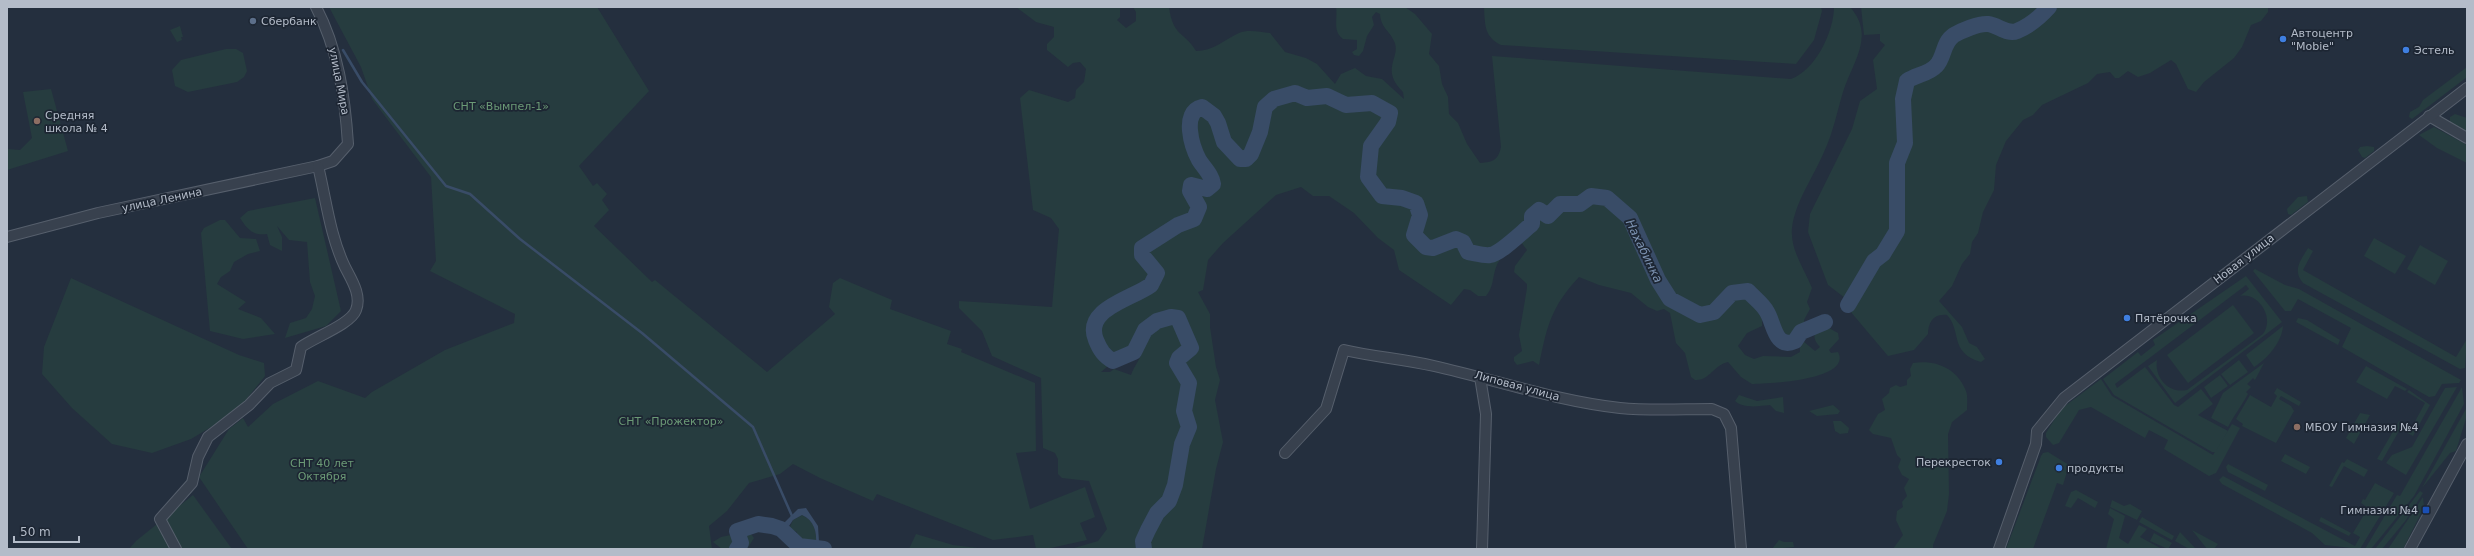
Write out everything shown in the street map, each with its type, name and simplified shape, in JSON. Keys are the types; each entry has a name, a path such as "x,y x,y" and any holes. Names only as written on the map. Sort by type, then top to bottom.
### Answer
{"street":[{"name":"улица Мира","path":"316,7 330,35 344,96 348,144 333,160 318,166"},
{"name":"Новая улица","path":"1999,549 2036,444 2038,431 2064,398 2467,88"},
{"path":"2429,116 2467,138"},
{"name":"улица Ленина","path":"7,237 98,213 318,166"},
{"path":"176,549 160,519 192,483 198,457 208,437 249,405 270,383 296,370 301,346 348,321 356,310 356,295 353,280 337,249 318,166"},
{"name":"Липовая улица","path":"1285,453 1326,409 1344,350 1377,358 1427,364 1543,395 1621,408 1712,409 1724,414 1730,428 1741,549"},
{"path":"1480,377 1486,414 1482,549"},
{"path":"2410,549 2467,444"}],"green space":[{"path":"329,7 597,7 649,91 579,166 593,186 597,183 607,194 602,200 609,210 594,226 652,282 655,280 767,372 835,314 829,307 833,283 840,278 892,300 890,309 951,331 947,344 962,349 961,352 1035,383 1036,451 1016,453 1030,509 1085,487 1095,517 1080,523 1087,540 1046,549 1036,549 1033,535 993,540 877,494 873,501 820,478 793,464 780,474 749,483 727,511 709,526 712,549 248,549 199,477 229,429 243,418 248,427 273,404 318,381 365,398 372,392 445,350 514,323 515,314 430,271 436,261 431,177 372,99 361,67"},
{"path":"1016,7 1120,7 1120,17 1117,20 1126,28 1136,21 1136,12 1133,7 1169,7 1173,24 1176,29 1196,51 1202,51 1213,47 1239,33 1246,31 1270,33 1285,52 1306,58 1317,64 1335,84 1341,74 1355,68 1366,76 1382,79 1404,99 1403,92 1396,84 1393,77 1392,64 1396,47 1392,37 1382,23 1380,14 1376,12 1372,17 1374,25 1367,36 1363,51 1359,56 1354,55 1352,52 1357,49 1357,40 1343,39 1336,29 1336,7 1405,7 1415,14 1432,34 1429,54 1439,66 1442,84 1448,97 1449,114 1458,123 1467,144 1480,163 1495,160 1501,147 1492,56 1791,79 1808,67 1816,59 1822,49 1831,27 1834,7 1850,7 1858,18 1861,28 1862,39 1860,50 1843,92 1827,145 1801,199 1792,228 1795,251 1812,288 1807,302 1810,309 1804,320 1806,335 1802,338 1790,338 1771,319 1771,314 1762,306 1762,326 1747,333 1738,346 1745,355 1754,359 1763,356 1791,357 1800,352 1800,344 1803,341 1815,351 1820,347 1815,340 1815,333 1818,328 1827,327 1838,333 1839,339 1829,350 1831,353 1838,352 1839,361 1833,369 1806,378 1773,383 1752,384 1741,377 1728,362 1719,366 1708,376 1700,380 1695,380 1691,377 1685,353 1676,343 1670,313 1664,309 1657,311 1648,307 1631,293 1599,285 1579,277 1556,308 1548,328 1539,365 1533,361 1517,365 1514,361 1514,357 1522,351 1519,335 1527,288 1527,284 1514,272 1515,266 1527,250 1521,242 1514,250 1508,250 1498,263 1495,269 1492,286 1486,296 1478,296 1470,290 1464,289 1451,305 1399,270 1394,250 1378,238 1354,213 1329,196 1313,196 1301,187 1276,195 1223,243 1208,260 1203,290 1198,292 1210,314 1210,327 1216,367 1220,380 1215,400 1223,442 1216,469 1202,549 1071,549 1098,541 1107,529 1089,481 1062,478 1058,474 1058,459 1055,453 1043,448 1041,378 992,356 982,331 959,308 959,301 1052,307 1059,229 1051,218 1033,210 1020,98 1029,90 1068,102 1075,98 1076,90 1084,82 1086,69 1080,62 1073,63 1068,67 1047,50 1047,44 1054,37 1054,27 1036,22","holes":["1135,344 1142,350 1131,375 1114,369 1110,372 1101,372 1108,366 1108,359 1117,360 1130,352"]},
{"path":"1484,7 1821,7 1822,11 1814,40 1796,64 1501,45 1495,42 1488,34 1485,24"},
{"path":"1861,7 2268,7 2268,12 2261,21 2251,25 2242,47 2234,58 2204,82 2196,92 2188,89 2176,64 2171,60 2150,73 2138,77 2128,71 2119,78 2115,78 2110,72 2097,74 2088,83 2042,105 2033,115 2023,120 2006,141 1996,165 1994,190 1983,212 1978,233 1972,242 1970,254 1962,264 1952,286 1939,301 1962,327 1969,343 1977,347 1985,359 1981,362 1964,353 1960,347 1951,321 1947,315 1939,315 1933,319 1929,326 1928,334 1914,350 1888,356 1850,311 1849,301 1828,285 1808,232 1810,214 1852,129 1860,101 1877,89 1873,60 1885,45 1880,41 1880,34 1864,35"},
{"path":"180,26 183,37 181,37 182,40 177,42 170,30"},
{"path":"226,49 236,49 243,53 247,71 244,77 237,82 188,92 175,86 172,70 181,60"},
{"path":"2467,67 2467,77 2412,119 2409,117 2410,112 2419,107 2423,100"},
{"path":"51,89 68,151 7,170 7,149 20,150 32,138 23,92"},
{"path":"2455,114 2467,118 2467,134 2450,122 2450,117"},
{"path":"2434,127 2467,145 2467,163 2437,148 2419,135"},
{"path":"2360,147 2374,147 2374,151 2365,158 2362,157 2358,150"},
{"path":"2307,196 2308,202 2291,215 2288,214 2287,209 2298,197"},
{"path":"315,198 341,311 326,326 285,338 290,323 306,318 312,309 315,296 310,282 307,242 289,240 277,226 282,237 282,251 270,245 267,234 254,233 240,218 248,211"},
{"path":"220,220 225,220 240,238 256,239 260,251 248,254 234,262 230,271 221,277 217,284 246,302 238,309 261,318 275,334 243,339 210,331 201,233 204,228"},
{"path":"2374,238 2406,256 2395,274 2364,256"},
{"path":"2420,245 2448,261 2435,285 2407,269"},
{"path":"2308,248 2313,251 2303,270 2456,357 2467,339 2465,368 2460,369 2303,283 2298,274 2298,269 2300,261"},
{"path":"2255,269 2285,285 2299,289 2461,380 2459,383 2442,384 2435,396 2429,397 2342,347 2351,328 2298,299 2291,311 2285,311 2253,271"},
{"path":"2246,276 2282,322 2175,403 2148,366 2157,360 2158,373 2164,383 2174,390 2187,390 2263,334 2266,328 2266,314 2259,302 2247,296 2240,296 2249,289 2246,285 2115,384 2117,388 2145,367 2174,405 2178,407 2201,389 2213,404 2198,415 2228,431 2216,452 2212,452 2114,395 2103,379 2138,352 2141,356 2155,345 2153,340"},
{"path":"71,278 239,355 264,363 265,376 236,412 191,439 152,453 112,444 72,408 42,374 44,347"},
{"path":"2233,305 2254,333 2188,383 2167,355"},
{"path":"2298,318 2307,320 2340,340 2338,345 2296,322"},
{"path":"2283,326 2280,338 2273,350 2254,367 2246,355"},
{"path":"2239,360 2248,372 2230,385 2221,374"},
{"path":"1922,362 1938,364 1952,371 1958,377 1966,391 1967,410 1952,422 1948,434 1949,494 1947,511 1933,545 1933,549 1893,549 1903,535 1896,520 1897,511 1903,507 1902,502 1907,496 1904,488 1909,479 1902,475 1898,467 1901,459 1897,455 1891,438 1873,434 1869,430 1878,414 1885,410 1882,399 1889,393 1890,388 1896,385 1900,387 1907,385 1907,380 1911,376 1910,369 1913,363"},
{"path":"2264,363 2255,380 2253,378 2247,384 2251,387 2246,392 2248,394 2228,427 2211,418 2223,393"},
{"path":"2366,366 2407,389 2405,391 2395,386 2387,399 2356,382"},
{"path":"2220,375 2228,386 2211,398 2204,387"},
{"path":"2101,379 2112,396 2213,455 2232,424 2240,428 2216,473 2209,476 2164,449 2168,440 2149,430 2145,438 2091,407 2079,410 2059,443 2053,445 2046,437 2046,433 2061,409"},
{"path":"2457,387 2406,475 2386,463 2392,455 2412,447 2445,388"},
{"path":"2462,387 2464,404 2414,496 2371,549 2365,549 2397,495 2400,496"},
{"path":"2277,388 2301,402 2299,406 2281,396 2279,399 2291,406 2294,411 2276,443 2242,426 2243,424 2236,419 2250,395 2271,407 2277,396 2274,393"},
{"path":"2409,390 2430,405 2413,436 2400,429 2382,461 2377,459 2399,421 2412,427 2425,403 2407,392"},
{"path":"1739,395 1757,401 1783,397 1784,413 1776,411 1770,405 1752,406 1739,404 1735,401"},
{"path":"1833,405 1840,411 1838,414 1817,416 1809,411"},
{"path":"2467,407 2467,415 2456,451 2450,453 2422,488"},
{"path":"2360,413 2370,415 2354,444 2346,438"},
{"path":"1833,421 1841,421 1849,428 1848,433 1840,434 1835,431"},
{"path":"2048,452 2069,465 2063,485 2057,483 2033,549 2006,549 2041,456 2043,453"},
{"path":"2285,454 2310,467 2306,474 2281,461"},
{"path":"2347,459 2368,470 2364,477 2344,466 2332,487 2329,486 2342,462 2344,463"},
{"path":"2228,464 2268,485 2265,491 2228,472 2226,467"},
{"path":"2223,476 2355,546 2360,537 2353,533 2368,508 2361,503 2363,499 2365,500 2375,483 2394,493 2360,549 2325,545 2312,533 2222,484 2219,480"},
{"path":"2076,490 2098,502 2095,508 2078,498 2071,508 2065,506 2071,492"},
{"path":"2420,491 2423,493 2406,520 2382,549 2375,549"},
{"path":"193,495 232,549 129,549 136,541"},
{"path":"2423,497 2424,507 2403,549 2388,549"},
{"path":"2112,500 2124,506 2130,504 2142,511 2137,520 2110,507"},
{"path":"2110,508 2125,516 2119,538 2128,544 2139,525 2147,529 2140,537 2162,549 2106,549 2114,519 2108,514"},
{"path":"802,515 806,517 814,526 816,544 808,546 807,543 796,540 797,532 789,529 793,520"},
{"path":"2142,517 2174,536 2172,540 2139,522"},
{"path":"2321,517 2351,533 2349,536 2319,521"},
{"path":"2192,530 2218,544 2214,549 2207,549"},
{"path":"746,532 751,534 754,538 747,549 722,549 713,542 721,537"},
{"path":"2180,532 2196,549 2189,549 2175,541"},
{"path":"2154,533 2172,543 2168,549 2150,541"},
{"path":"916,534 953,545 986,549 909,549"},
{"path":"1779,540 1784,542 1793,542 1794,547 1772,549"}],"water":[{"path":"806,508 818,526 819,542 824,544 827,549 797,549 781,532 776,531 772,526 781,526 798,509","holes":["802,515 812,523 816,535 816,544 808,546 807,543 794,539 785,532 793,520"]}],"waterway":[{"name":"Нахабинка","path":"1848,305 1874,261 1883,254 1897,231 1897,163 1905,143 1903,99 1907,81 1933,69 1939,62 1947,42 1957,33 1984,24 1992,25 2010,32 2017,31 2026,26 2049,7"},
{"path":"343,50 362,82 446,186 470,194 520,239 642,333 753,427 792,516 791,519"},
{"name":"Нахабинка","path":"1144,549 1143,541 1148,530 1157,513 1169,501 1175,485 1182,444 1189,427 1184,411 1189,383 1177,363 1179,358 1191,348 1178,318 1171,317 1157,321 1145,330 1134,352 1113,361 1101,350 1096,340 1094,329 1096,320 1112,306 1151,285 1157,273 1142,255 1142,248 1178,225 1194,219 1199,207 1190,191 1191,185 1207,189 1213,184 1196,154 1191,139 1190,123 1192,116 1196,110 1202,107 1214,116 1218,123 1224,142 1240,159 1246,159 1251,154 1260,132 1265,107 1274,99 1295,93 1307,98 1327,96 1346,105 1372,103 1390,113 1388,122 1371,146 1368,177 1382,196 1402,198 1416,203 1420,215 1414,235 1426,247 1433,248 1456,239 1463,242 1468,252 1482,255 1494,254 1505,247 1532,224 1532,216 1539,210 1548,216 1560,204 1580,204 1591,196 1607,198 1630,218 1658,280 1670,299 1700,315 1714,312 1732,293 1748,291 1765,309 1779,339 1788,343 1795,341 1801,332 1825,322"},
{"name":"Нахабинка","path":"737,549 741,543 737,531 758,524 781,529 799,546 824,549"}],"place":[{"name":"Сбербанк","path":"253,21"},
{"name":"Автоцентр \"Mobie\"","path":"2283,39"},
{"name":"Эстель","path":"2406,50"},
{"name":"Средняя школа № 4","path":"37,121"},
{"name":"Пятёрочка","path":"2127,318"},
{"name":"МБОУ Гимназия №4","path":"2297,427"},
{"name":"Перекресток","path":"1999,462"},
{"name":"продукты","path":"2059,468"},
{"name":"Гимназия №4","path":"2426,510"}],"park label":[{"name":"СНТ «Вымпел-1»","path":"501,106"},
{"name":"СНТ «Прожектор»","path":"671,421"},
{"name":"СНТ 40 лет Октября","path":"322,469"}]}
